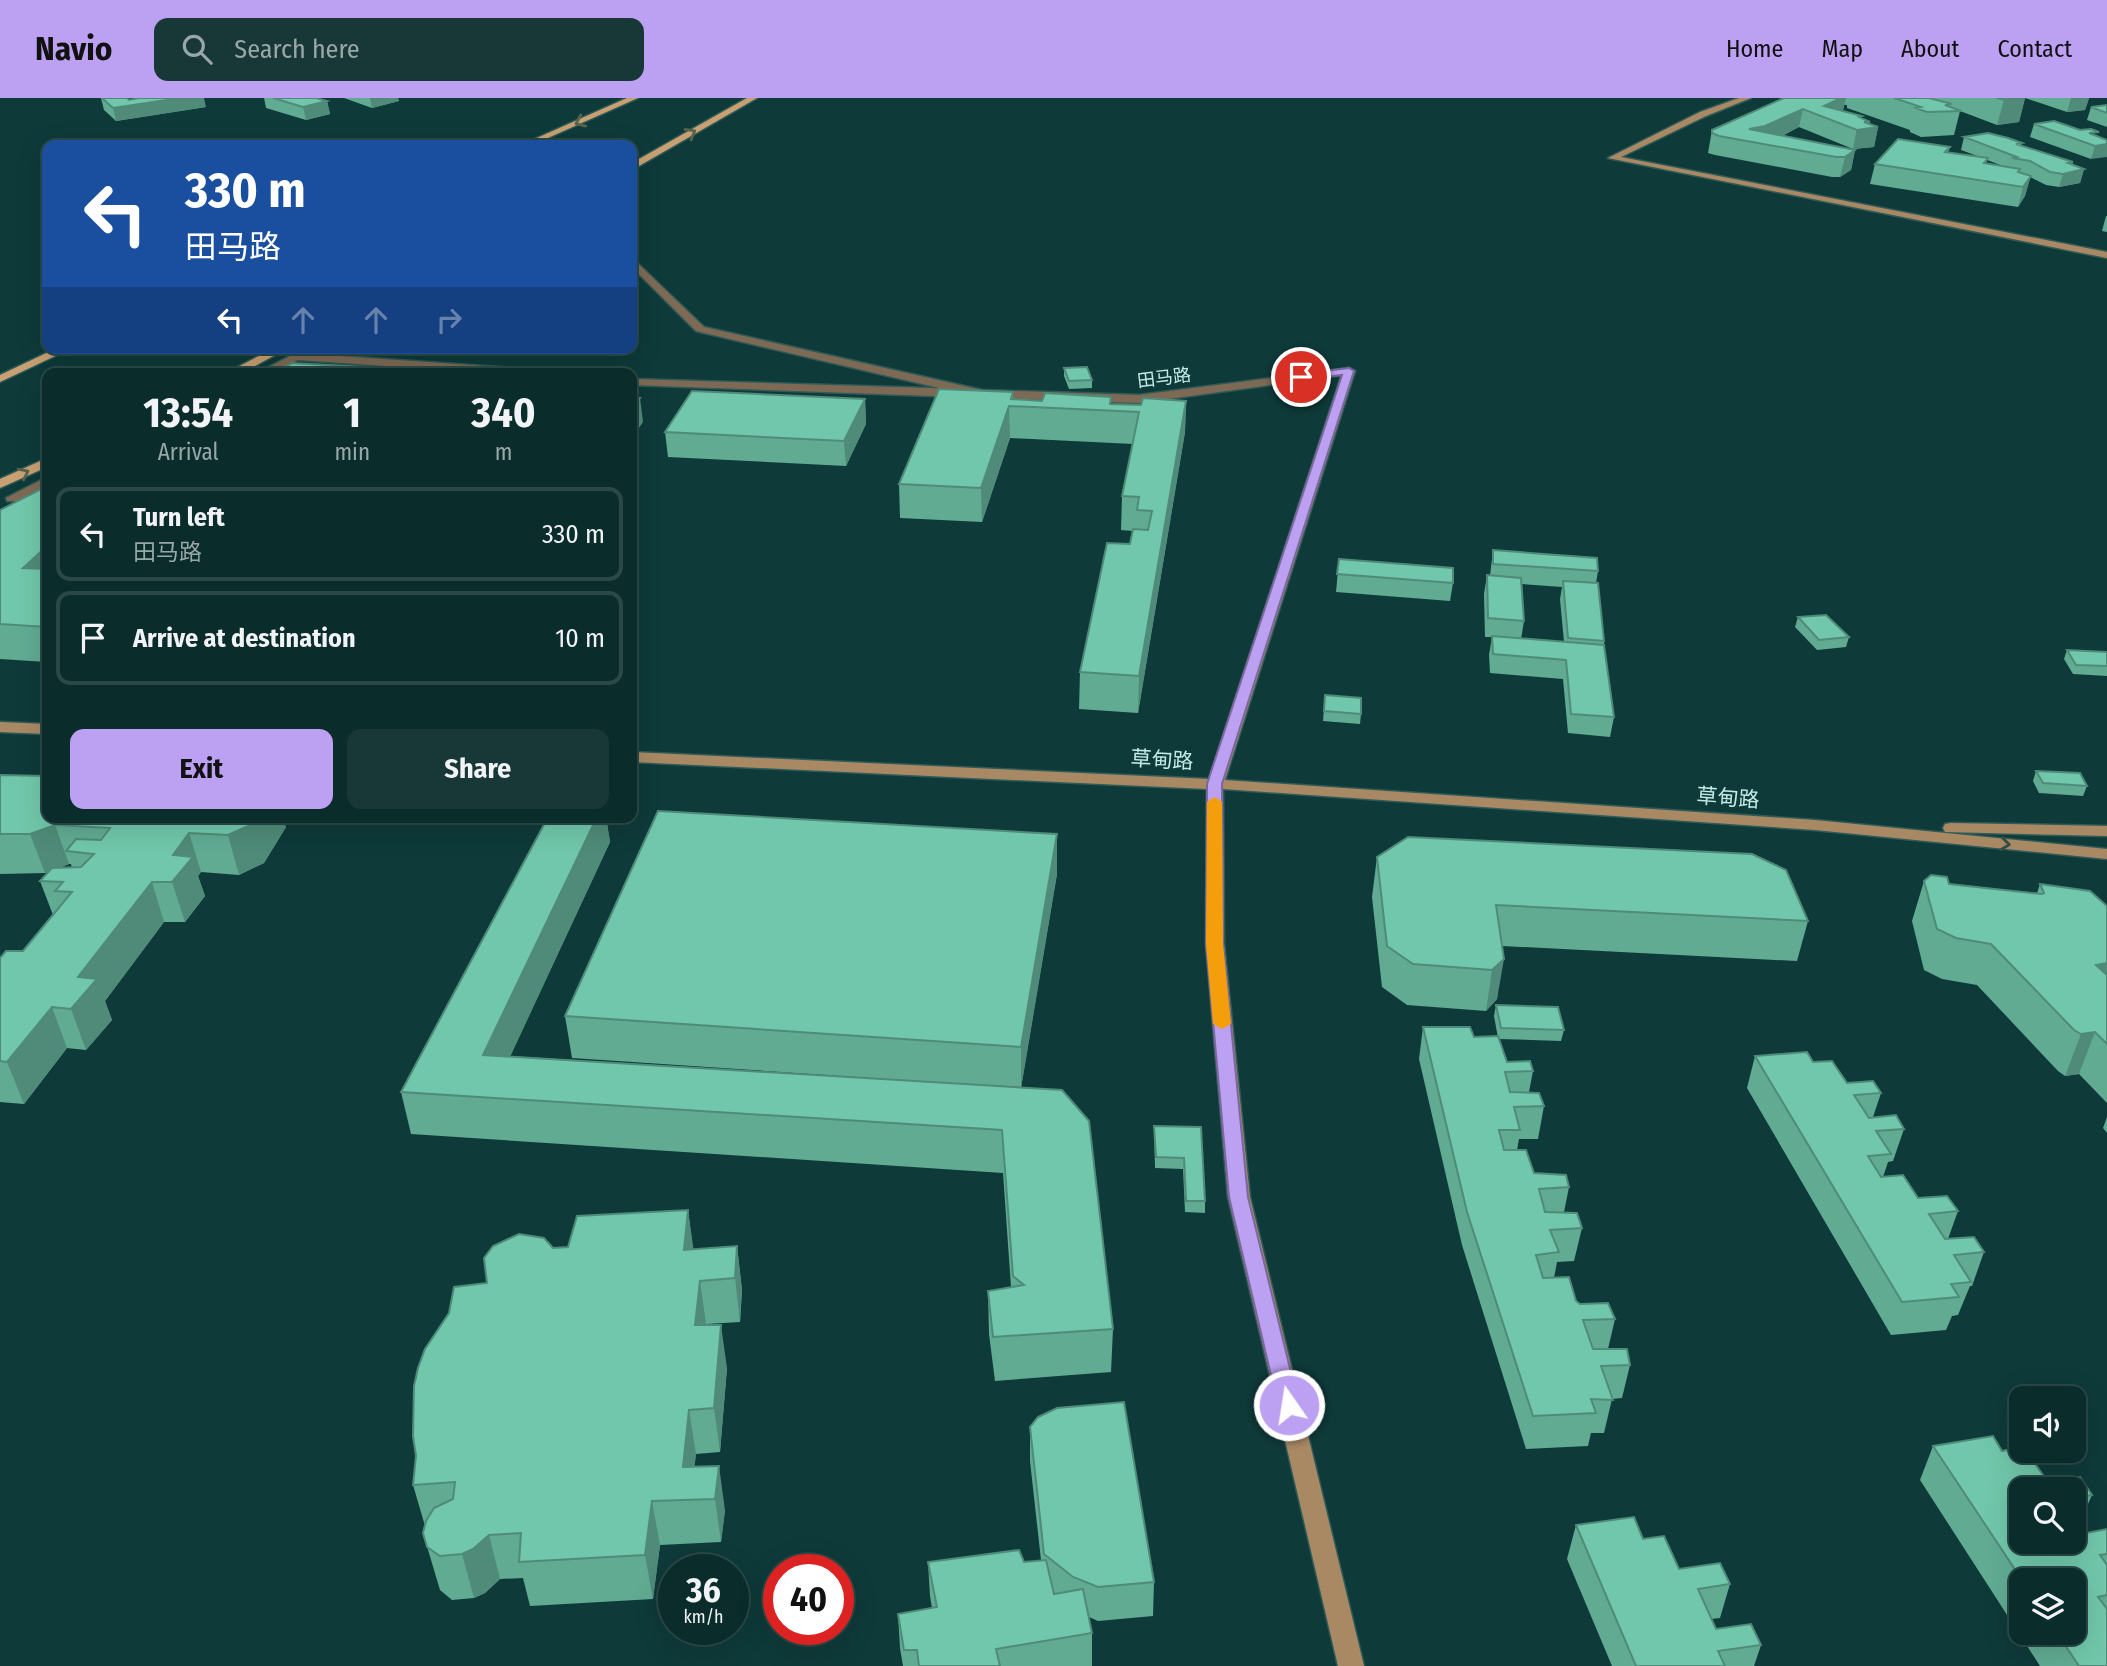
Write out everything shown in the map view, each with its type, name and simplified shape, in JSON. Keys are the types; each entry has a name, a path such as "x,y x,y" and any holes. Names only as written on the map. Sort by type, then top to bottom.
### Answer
{"main road":[{"path":"537,140 634,98"},
{"path":"637,164 753,98"},
{"path":"0,379 54,354"},
{"path":"242,368 271,354"},
{"path":"0,484 42,464"}],"street":[{"path":"1747,98 1703,114 1612,158 2107,255"},
{"path":"637,266 699,329 982,394"},
{"path":"273,368 296,356 500,368"},
{"name":"田马路","path":"982,394 1139,399 1349,371 1215,784"},
{"path":"637,382 982,394"},
{"path":"12,499 42,484"},
{"path":"0,727 42,729"},
{"name":"草甸路","path":"637,757 1215,784 1815,825"},
{"path":"1215,784 1214,944 1239,1197 1351,1666"},
{"path":"1815,825 2107,831"},
{"path":"1815,825 2107,854"}],"building":[{"path":"102,98 129,100 180,98 113,108"},
{"path":"273,98 316,98 327,101 303,107"},
{"path":"1784,98 1841,98 1824,106 1862,116 1859,117 1870,122 1864,122 1878,127 1857,130 1803,109 1765,126 1749,129 1855,150 1845,157 1712,133 1712,130"},
{"path":"1894,98 1929,98 1952,104 1945,105 1961,111 1927,112 1916,108 1921,107"},
{"path":"2107,105 2107,113 2091,107"},
{"path":"2054,121 2080,130 2091,129 2099,132 2089,133 2107,140 2107,144 2095,146 2034,124"},
{"path":"1988,133 2073,162 2068,163 2084,169 2063,174 2050,172 2030,161 2012,158 2017,157 1964,137"},
{"path":"1898,139 1950,147 1945,152 1988,158 1984,163 2020,169 2018,172 2031,176 2023,187 1875,164"},
{"path":"292,363 384,368 282,368"},
{"path":"1087,367 1092,380 1069,381 1064,368"},
{"path":"939,389 1013,392 1011,399 1042,401 1045,393 1111,397 1110,404 1141,405 1143,398 1186,401 1139,676 1080,672 1107,543 1130,544 1133,529 1148,530 1152,511 1137,510 1139,497 1122,496 1139,412 1009,406 981,488 899,484"},
{"path":"692,391 865,399 844,441 665,432"},
{"path":"42,489 42,551 23,568 42,569 42,627 0,624 0,510"},
{"path":"1493,550 1597,558 1598,571 1493,564"},
{"path":"1339,559 1453,568 1453,583 1337,574"},
{"path":"1487,575 1521,578 1524,621 1488,618"},
{"path":"1563,581 1598,583 1604,641 1568,638"},
{"path":"1826,615 1849,637 1819,640 1798,617"},
{"path":"1492,636 1604,645 1614,717 1571,714 1566,660 1493,654"},
{"path":"2067,650 2107,652 2107,666 2076,665"},
{"path":"1325,695 1361,698 1361,714 1324,711"},
{"path":"2036,771 2080,773 2087,786 2043,783"},
{"path":"0,775 42,776 42,823 254,823 228,835 189,833 173,855 193,857 172,882 152,882 78,977 97,979 71,1009 52,1007 7,1062 0,1061 0,958 6,951 23,951 72,892 55,891 63,882 40,881 52,868 81,867 94,854 66,851 76,839 101,840 110,828 55,825 30,834 0,834"},
{"path":"658,811 1057,834 1021,1047 565,1016"},
{"path":"545,823 594,823 483,1055 1062,1090 1089,1121 1113,1329 993,1337 988,1291 1024,1285 1013,1276 1002,1130 401,1092"},
{"path":"1408,837 1752,854 1786,870 1808,921 1496,905 1504,959 1492,970 1413,964 1387,946 1377,857"},
{"path":"1931,875 1947,877 1949,884 2042,894 2044,893 2040,884 2090,891 2107,906 2107,963 2096,965 2107,975 2107,1044 2095,1032 2081,1034 2074,1030 1991,944 1956,938 1937,929 1924,881"},
{"path":"1496,1005 1558,1007 1564,1030 1501,1028"},
{"path":"1423,1027 1470,1027 1474,1037 1498,1036 1507,1062 1530,1061 1533,1071 1505,1072 1510,1092 1539,1093 1544,1106 1514,1107 1520,1130 1499,1130 1504,1150 1526,1150 1534,1173 1566,1175 1569,1187 1539,1189 1545,1212 1577,1213 1582,1228 1550,1230 1559,1252 1536,1255 1543,1278 1569,1277 1576,1301 1580,1304 1608,1303 1615,1319 1583,1320 1593,1349 1627,1349 1630,1365 1601,1366 1613,1400 1591,1399 1596,1413 1533,1416 1467,1212"},
{"path":"1807,1052 1813,1062 1832,1061 1847,1083 1873,1081 1881,1093 1854,1095 1869,1118 1896,1115 1904,1129 1876,1131 1891,1154 1868,1156 1881,1177 1903,1175 1918,1198 1947,1196 1958,1211 1929,1214 1945,1239 1974,1237 1984,1252 1954,1255 1971,1282 1951,1284 1959,1297 1902,1302 1755,1056"},
{"path":"1154,1126 1201,1127 1205,1201 1186,1201 1184,1158 1156,1157"},
{"path":"688,1210 684,1250 737,1246 735,1278 700,1281 695,1325 721,1325 714,1408 689,1410 683,1467 719,1466 715,1499 652,1501 645,1555 519,1562 521,1533 489,1535 473,1549 462,1554 440,1556 427,1547 423,1533 426,1521 434,1508 453,1499 455,1482 413,1485 416,1456 413,1436 414,1386 425,1349 449,1313 454,1287 487,1283 484,1258 493,1246 519,1234 544,1238 553,1248 568,1247 577,1216"},
{"path":"1124,1402 1154,1582 1098,1587 1073,1577 1044,1554 1030,1427 1038,1417 1057,1408"},
{"path":"1993,1436 2002,1451 2009,1450 2009,1463 2035,1463 2044,1477 2009,1477 2009,1554 2086,1554 2086,1532 2107,1529 2107,1554 2100,1555 2107,1565 2107,1595 2098,1597 2107,1609 2107,1666 2079,1666 2065,1645 2086,1645 2086,1568 2014,1568 1933,1446"},
{"path":"1634,1517 1643,1539 1664,1536 1679,1569 1720,1563 1730,1584 1698,1589 1716,1629 1751,1624 1761,1645 1718,1651 1725,1666 1636,1666 1576,1525"},
{"path":"1019,1550 1024,1562 1046,1560 1054,1594 1083,1589 1092,1633 996,1649 1000,1666 919,1666 917,1650 904,1650 898,1614 937,1607 928,1562"}],"slow traffic":[{"path":"1215,802 1214,944 1222,1024"}],"route":[{"path":"1289,1405 1239,1197 1214,944 1215,784 1349,371 1301,377"}]}
